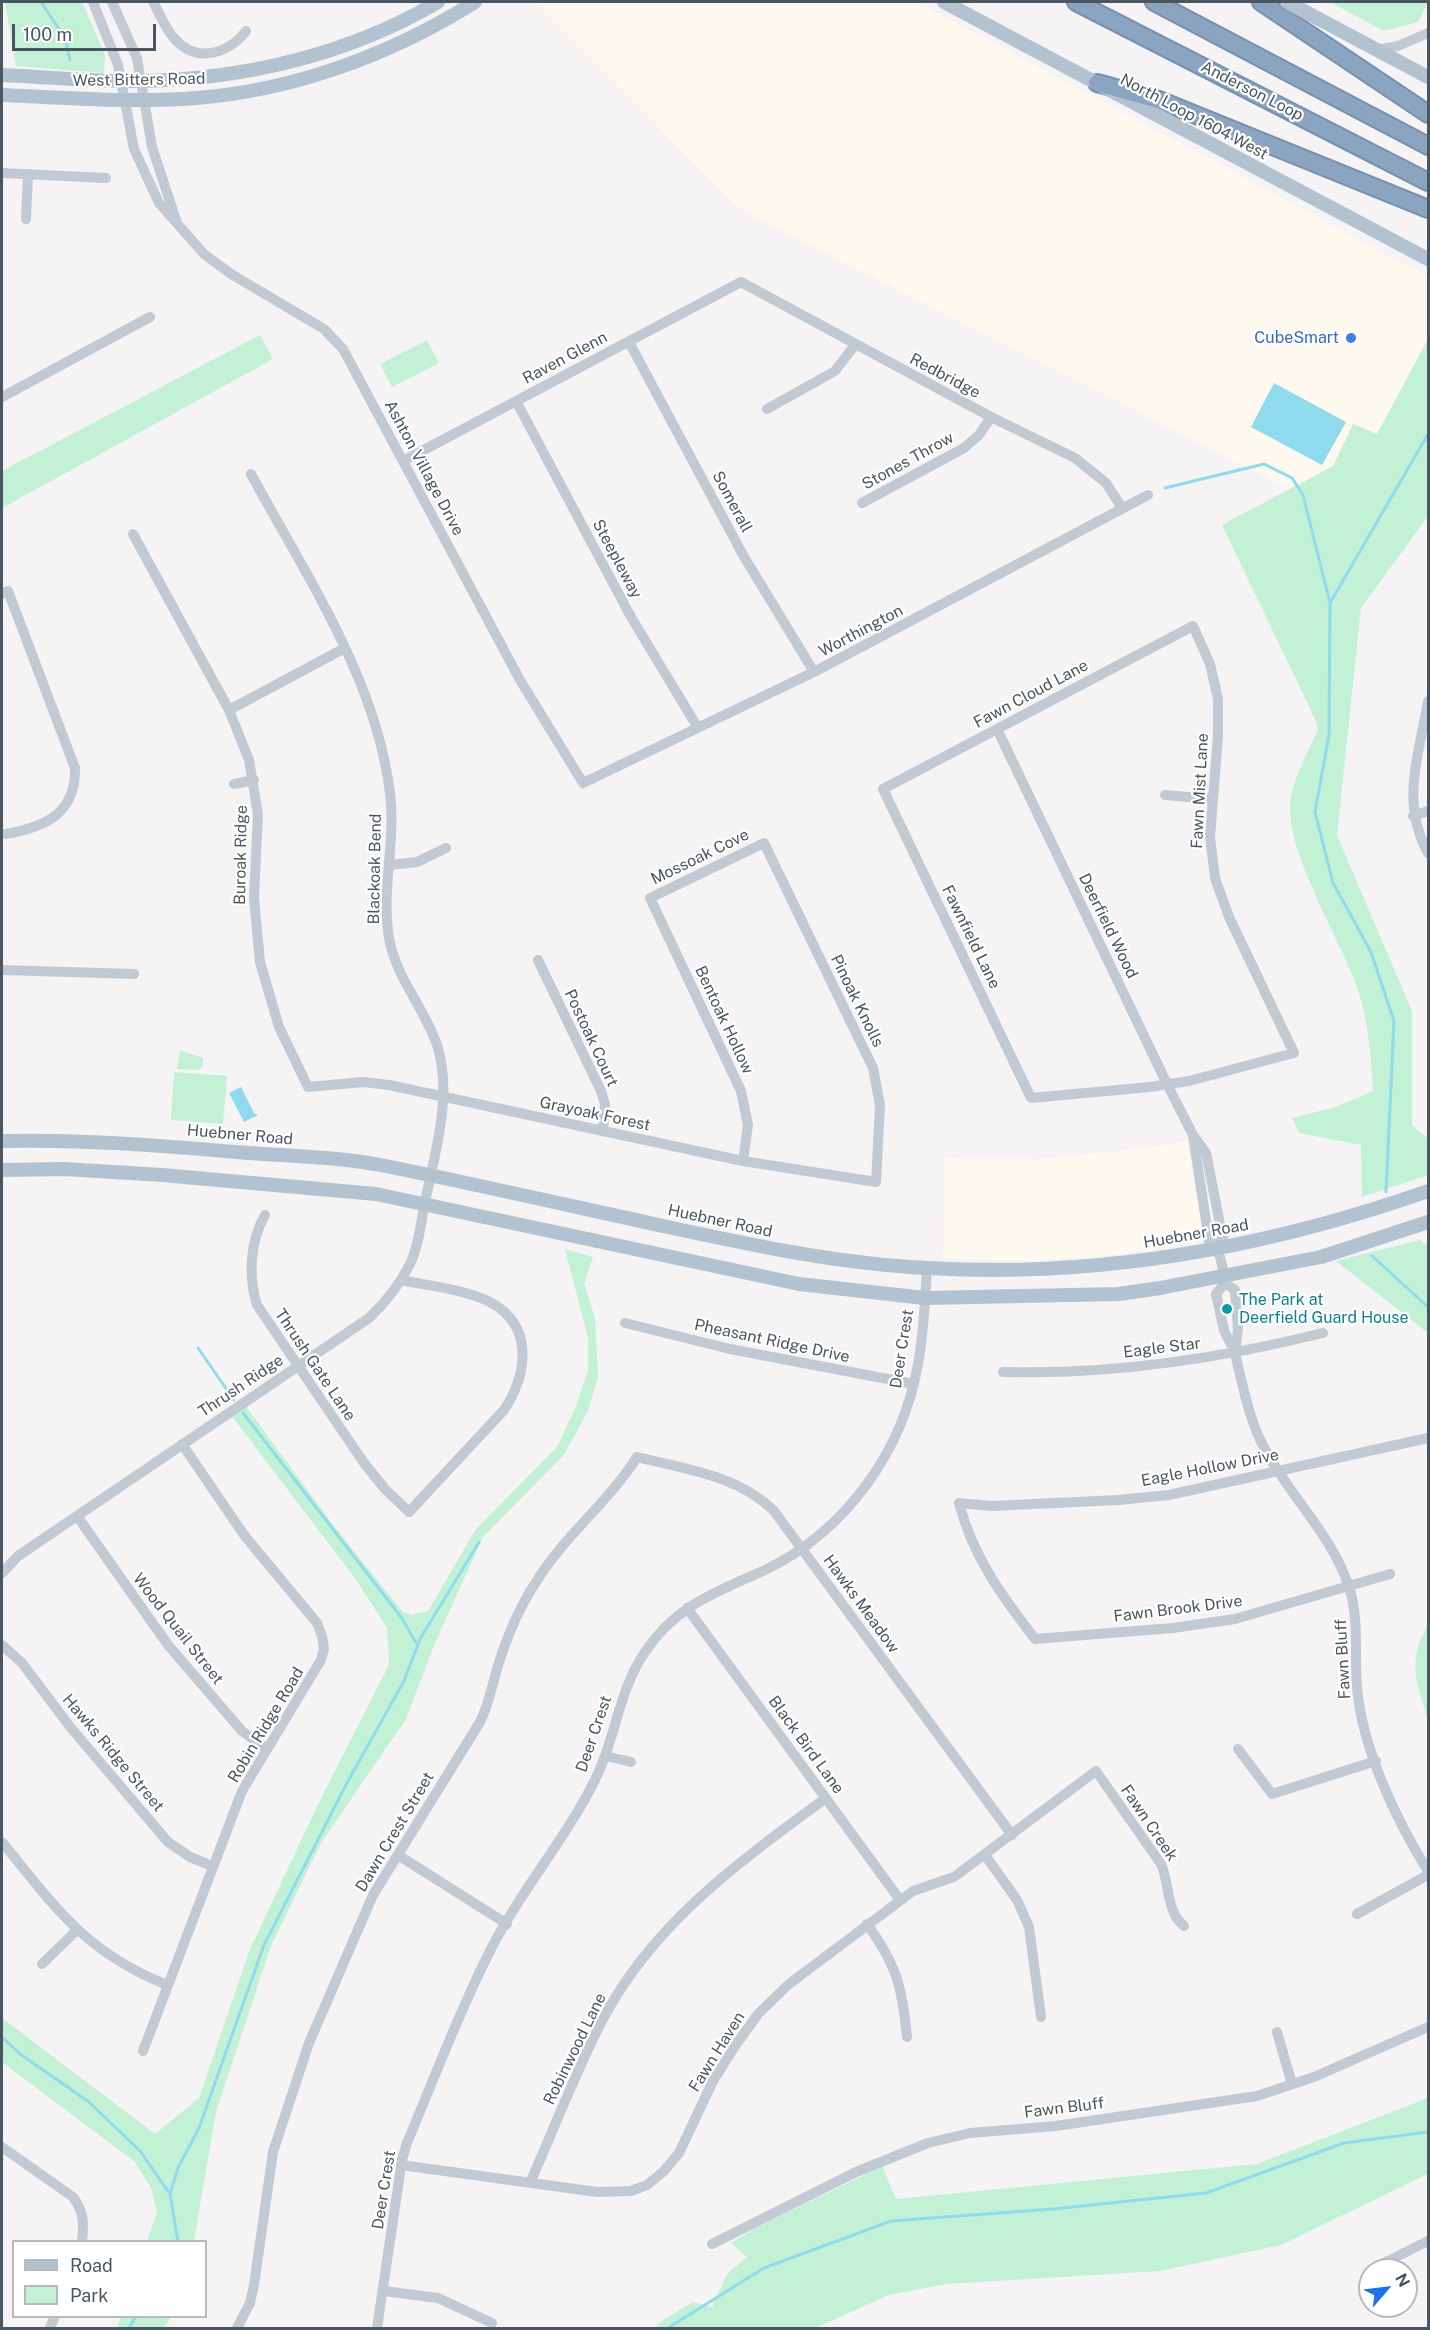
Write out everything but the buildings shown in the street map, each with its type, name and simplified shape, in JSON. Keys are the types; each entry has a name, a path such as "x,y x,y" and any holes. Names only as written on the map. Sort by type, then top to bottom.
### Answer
{"highway":[{"name":"Anderson Loop","path":"1076,2 1428,182"},
{"name":"Anderson Loop","path":"1154,2 1428,146"},
{"path":"1261,2 1428,114"},
{"path":"1097,83 1159,100 1428,209"}],"main road":[{"name":"West Bitters Road","path":"2,75 141,81 197,78 259,69 320,53 379,31 438,2"},
{"name":"West Bitters Road","path":"2,95 144,100 199,98 242,92 326,72 387,49 475,2"},
{"name":"North Loop 1604 West","path":"944,2 1428,260"},
{"path":"1287,2 1428,77"},
{"name":"Huebner Road","path":"2,1140 64,1140 381,1165 803,1255 927,1268 1011,1270 1116,1264 1313,1228 1428,1191"},
{"path":"2,1170 64,1169 376,1194 799,1284 925,1298 1119,1294 1224,1280 1320,1257 1428,1222"}],"street":[{"name":"Ashton Village Drive","path":"93,2 113,49 134,149 159,203 204,254 231,274 331,335 348,356 520,680 582,783"},
{"name":"Ashton Village Drive","path":"112,2 137,58 157,163 177,223"},
{"path":"153,2 175,39 189,50 212,54 222,51 232,46 246,31"},
{"path":"103,24 120,16"},
{"path":"1377,50 1398,46 1428,33"},
{"path":"142,169 157,163"},
{"path":"2,174 106,178"},
{"path":"26,219 28,175"},
{"name":"Raven Glenn","path":"403,461 741,282"},
{"name":"Redbridge","path":"741,282 991,417 1075,458 1106,483 1122,508"},
{"path":"2,397 150,317"},
{"name":"Somerall","path":"629,342 743,555 814,672"},
{"path":"766,409 835,371 855,345"},
{"name":"Steepleway","path":"516,401 631,616 698,728"},
{"name":"Stones Throw","path":"862,503 964,448 979,435 991,417"},
{"name":"Blackoak Bend","path":"251,474 345,648 363,686 376,725 386,765 390,795 390,865 386,902 389,939 400,974 437,1045 442,1068 442,1096 430,1176"},
{"name":"Worthington","path":"582,783 814,672 1148,495"},
{"name":"Buroak Ridge","path":"133,534 240,734 254,780 258,814 254,898 260,962 279,1027 308,1087"},
{"path":"2,594 8,591 75,768 76,784 68,803 57,815 25,830 6,834"},
{"name":"Fawn Cloud Lane","path":"883,789 1193,626"},
{"name":"Fawn Mist Lane","path":"1167,1084 1294,1053 1221,898 1211,858 1218,699 1210,663 1193,626"},
{"path":"228,710 345,648"},
{"path":"1428,701 1413,789 1413,816 1428,853"},
{"name":"Deerfield Wood","path":"997,729 1167,1084 1193,1136 1203,1147 1209,1160 1222,1239 1217,1247"},
{"path":"234,784 254,780"},
{"name":"Fawnfield Lane","path":"883,789 1031,1098 1167,1084"},
{"path":"1165,795 1212,800"},
{"path":"1413,816 1428,811"},
{"name":"Mossoak Cove","path":"650,898 764,843"},
{"name":"Pinoak Knolls","path":"764,843 873,1068 880,1105 876,1182"},
{"path":"390,865 417,862 446,848"},
{"name":"Bentoak Hollow","path":"650,898 741,1091 747,1125 742,1161"},
{"name":"Postoak Court","path":"538,960 601,1091 605,1104 603,1131"},
{"path":"2,970 134,974"},
{"name":"Grayoak Forest","path":"308,1087 363,1082 389,1084 742,1161 876,1182"},
{"name":"Thrush Ridge","path":"2,1573 18,1556 369,1317 401,1280 411,1262 430,1176"},
{"name":"Thrush Gate Lane","path":"265,1215 255,1236 253,1292 263,1317 374,1476 409,1512 504,1410 514,1395 524,1360 518,1333 511,1321 491,1303 472,1295 401,1280"},
{"path":"1217,1247 1224,1280"},
{"name":"Deer Crest","path":"376,2328 384,2290 401,2165 407,2143 487,1957 594,1783 606,1756 621,1701 635,1666 657,1636 687,1608 717,1590 766,1569 802,1548 837,1519 875,1474 902,1421 914,1384 927,1268"},
{"name":"Fawn Bluff","path":"1235,1352 1238,1329 1235,1290 1224,1280 1216,1294 1225,1331 1235,1352 1244,1399 1257,1433 1277,1470 1329,1544 1349,1587 1357,1630 1357,1687 1376,1761 1389,1797 1428,1873"},
{"name":"Pheasant Ridge Drive","path":"625,1323 730,1349 914,1384"},
{"name":"Eagle Star","path":"1003,1372 1050,1373 1152,1366 1235,1352 1323,1333"},
{"name":"Eagle Hollow Drive","path":"1035,1639 983,1566 966,1529 959,1503 992,1506 1118,1500 1169,1495 1428,1438"},
{"name":"Robin Ridge Road","path":"142,2051 242,1791 316,1672 324,1649 317,1623 244,1535 182,1444"},
{"name":"Hawks Meadow","path":"636,1457 727,1481 748,1490 774,1511 1012,1835"},
{"name":"Dawn Crest Street","path":"237,2328 250,2303 254,2285 268,2180 283,2117 309,2043 373,1895 486,1709 507,1637 536,1581 555,1555 610,1497 636,1457"},
{"name":"Wood Quail Street","path":"77,1516 168,1645 242,1731 267,1749"},
{"name":"Fawn Brook Drive","path":"1035,1639 1173,1628 1235,1619 1390,1574"},
{"name":"Black Bird Lane","path":"687,1608 900,1900"},
{"name":"Hawks Ridge Street","path":"2,1646 22,1663 71,1728 168,1842 190,1857 213,1866"},
{"path":"1238,1749 1272,1794 1376,1761"},
{"path":"606,1756 631,1762"},
{"name":"Fawn Haven","path":"401,2165 615,2193 631,2191 654,2180 679,2152 713,2081 758,2014 789,1984 913,1891 954,1877 1096,1771"},
{"name":"Fawn Creek","path":"1096,1771 1161,1864 1167,1877 1172,1912 1176,1920 1184,1926"},
{"name":"Robinwood Lane","path":"530,2183 603,2020 632,1974 665,1931 703,1892 745,1857 826,1798"},
{"path":"2,1842 77,1930 118,1962 167,1985"},
{"path":"398,1855 507,1924"},
{"path":"985,1855 1017,1900 1029,1928 1035,1959 1041,2017"},
{"path":"1357,1914 1428,1873"},
{"path":"867,1924 888,1955 898,1978 907,2037"},
{"path":"42,1964 77,1930"},
{"name":"Fawn Bluff","path":"712,2244 856,2172 928,2143 970,2133 1056,2126 1233,2100 1292,2084 1428,2027"},
{"path":"1277,2032 1292,2084"},
{"path":"2,2147 73,2197 84,2221 82,2240"},
{"path":"1394,2258 1428,2241"},
{"path":"384,2290 438,2298 492,2323"}],"shaded area":[{"path":"534,2 918,2 1428,277 1428,339 1372,443 1291,490 740,209"},
{"path":"1187,1141 1204,1241 1114,1255 1022,1261 943,1258 944,1158 1041,1159 1154,1147"}],"green space":[{"path":"5,2 82,2 105,55 104,73 16,66"},
{"path":"1330,2 1428,2 1418,22 1384,31"},
{"path":"260,335 273,359 2,508 2,471"},
{"path":"1428,339 1428,516 1361,608 1337,835 1412,1011 1412,1125 1428,1139 1428,1175 1362,1197 1361,1145 1299,1133 1292,1118 1336,1107 1373,1091 1370,1049 1359,995 1347,962 1303,865 1290,817 1293,789 1318,729 1316,721 1222,525 1333,466 1353,424 1377,434"},
{"path":"427,340 439,363 392,387 380,364"},
{"path":"180,1050 203,1058 203,1066 199,1070 177,1069"},
{"path":"174,1072 227,1076 223,1124 171,1120"},
{"path":"1420,1240 1428,1246 1428,1333 1336,1261"},
{"path":"565,1249 593,1257 584,1283 595,1318 598,1377 588,1411 563,1456 483,1537 435,1643 406,1719 321,1843 271,1946 216,2112 194,2240 147,2240 157,2212 151,2188 135,2162 2,2062 2,2018 155,2134 199,2098 250,1949 322,1796 389,1665 387,1628 357,1581 231,1415 245,1405 334,1526 403,1612 411,1615 428,1611 476,1529 557,1447 575,1409 588,1370 588,1338"},
{"path":"1428,1625 1428,1719 1417,1682 1416,1660 1421,1637"},
{"path":"1428,2098 1428,2174 1281,2245 1160,2271 946,2284 889,2295 815,2328 655,2328 663,2320 693,2302 712,2307 727,2274 747,2257 731,2243 756,2228 882,2166 896,2199 1257,2164"},
{"path":"120,2318 170,2318 164,2328 117,2328"}],"water":[{"path":"1274,383 1346,422 1322,465 1251,427"},
{"path":"241,1087 254,1113 258,1115 244,1122 229,1093"}],"waterway":[{"path":"41,2 65,38 70,60"},
{"path":"1386,1192 1394,1021 1371,952 1333,883 1315,812 1329,735 1330,603 1428,434"},
{"path":"1165,488 1264,464 1292,478 1303,495 1330,603"},
{"path":"1372,1256 1428,1307"},
{"path":"198,1348 234,1400"},
{"path":"243,1413 401,1617 418,1646"},
{"path":"170,2194 178,2168 199,2128 264,1945 348,1781 404,1681 420,1639 479,1542"},
{"path":"2,2037 20,2054 89,2102 140,2151 170,2194 178,2240"},
{"path":"668,2328 764,2268 891,2221 1053,2209 1206,2193 1344,2143 1428,2132"},
{"path":"129,2328 135,2318"}],"place":[{"name":"CubeSmart","path":"1351,338"},
{"name":"The Park at Deerfield Guard House","path":"1227,1309"}]}
